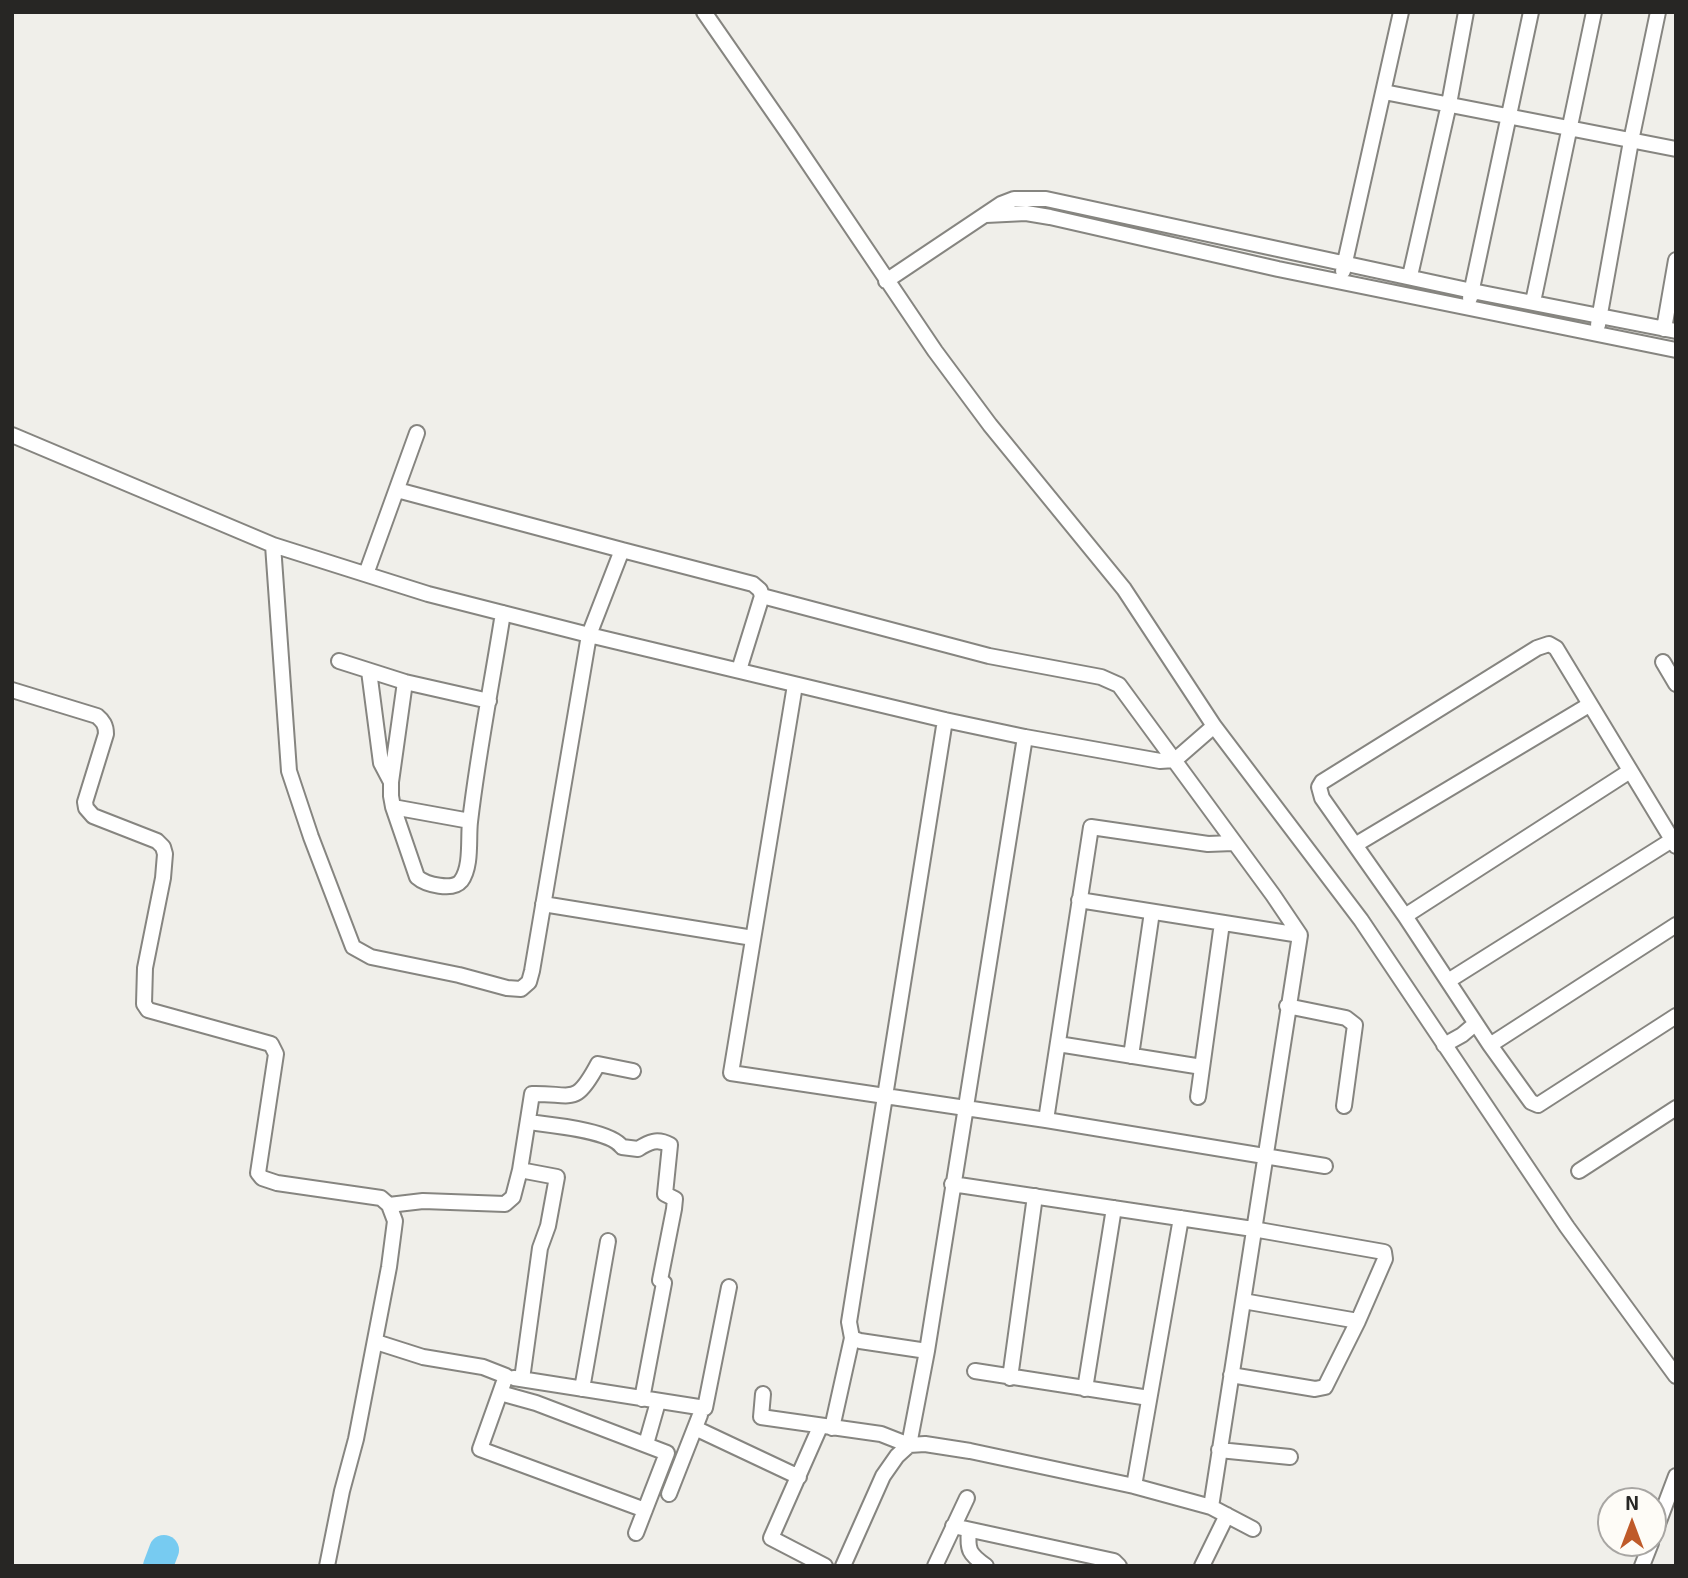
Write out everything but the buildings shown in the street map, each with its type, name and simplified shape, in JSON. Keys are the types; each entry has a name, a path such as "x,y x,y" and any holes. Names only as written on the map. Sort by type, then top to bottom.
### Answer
{"street":[{"path":"704,12 886,281 990,425 1124,589 1214,726 1452,1041 1567,1227 1676,1376"},
{"path":"1341,281 1401,12"},
{"path":"1410,276 1449,104 1466,12"},
{"path":"1468,307 1531,12"},
{"path":"1532,302 1594,12"},
{"path":"1596,333 1658,12"},
{"path":"1384,92 1676,149"},
{"path":"886,281 1001,204 1014,199 1046,199 1472,291 1670,330 1676,260"},
{"path":"984,216 1026,213 1676,350"},
{"path":"366,574 417,433"},
{"path":"12,435 272,545 428,594 795,685 1024,737 1160,761 1175,760 1214,726"},
{"path":"397,490 753,584 762,596 739,670"},
{"path":"272,545 289,771 353,947 371,957 521,989 529,982 589,635 622,550"},
{"path":"762,596 989,656 1101,677 1119,685 1300,935 1211,1507"},
{"path":"405,682 391,782 393,807 417,877 422,882 455,886 464,877 470,821 503,614"},
{"path":"1448,981 1674,843 1556,648 1543,644 1322,782 1318,792 1531,1102 1538,1105 1676,1016"},
{"path":"339,661 405,682 489,701"},
{"path":"1662,662 1676,684"},
{"path":"369,671 381,764 391,782"},
{"path":"795,685 731,1073 1046,1120 1325,1166"},
{"path":"12,690 97,716 103,721 106,734 85,802 86,808 93,817 157,841 163,846 163,878 145,968 144,1004 148,1010 271,1044 275,1049 258,1173 262,1178 277,1183 381,1198 389,1205 395,1221 376,1342 327,1566"},
{"path":"1355,845 1589,705"},
{"path":"825,1566 771,1538 799,1477 826,1428 852,1338 849,1322 945,720"},
{"path":"843,1566 883,1476 909,1444 927,1351 1024,737"},
{"path":"1405,916 1630,771"},
{"path":"393,807 470,821"},
{"path":"1046,1120 1091,827 1208,844 1233,843"},
{"path":"1079,900 1300,935"},
{"path":"543,904 753,938"},
{"path":"1131,1056 1152,912"},
{"path":"1198,1097 1222,923"},
{"path":"1490,1045 1676,925"},
{"path":"1287,1006 1346,1018 1355,1025 1343,1106"},
{"path":"1452,1041 1475,1024"},
{"path":"1058,1044 1202,1067"},
{"path":"389,1205 422,1201 505,1204 513,1197 520,1170 532,1094 567,1097 587,1084 598,1064 633,1071"},
{"path":"1579,1171 1676,1108"},
{"path":"528,1122 574,1128 618,1140 622,1147 638,1149 649,1141 662,1141 670,1145 665,1194 675,1199 674,1209 660,1280 664,1283 642,1399"},
{"path":"520,1170 557,1177 548,1226 540,1248 522,1379"},
{"path":"953,1184 1253,1229 1384,1252 1385,1259 1358,1321 1325,1387 1315,1389 1231,1375"},
{"path":"1010,1378 1035,1196"},
{"path":"1085,1389 1114,1208"},
{"path":"1134,1486 1181,1218"},
{"path":"582,1389 608,1241"},
{"path":"376,1342 422,1357 483,1367 506,1376 705,1408 729,1287"},
{"path":"1242,1300 1358,1321"},
{"path":"852,1338 927,1351"},
{"path":"975,1371 1149,1398"},
{"path":"506,1376 481,1449 645,1510"},
{"path":"500,1393 536,1403 667,1453 636,1533"},
{"path":"763,1394 761,1418 881,1434 909,1444 970,1451 1134,1486 1211,1507 1253,1529"},
{"path":"646,1444 658,1402"},
{"path":"670,1494 697,1422 799,1477"},
{"path":"1220,1450 1290,1457"},
{"path":"1667,1500 1676,1476"},
{"path":"935,1566 967,1498"},
{"path":"1202,1566 1227,1515"},
{"path":"953,1526 1114,1561 1119,1566"},
{"path":"969,1530 967,1547 971,1554 986,1566"}],"waterway":[{"path":"158,1566 164,1550"}]}
